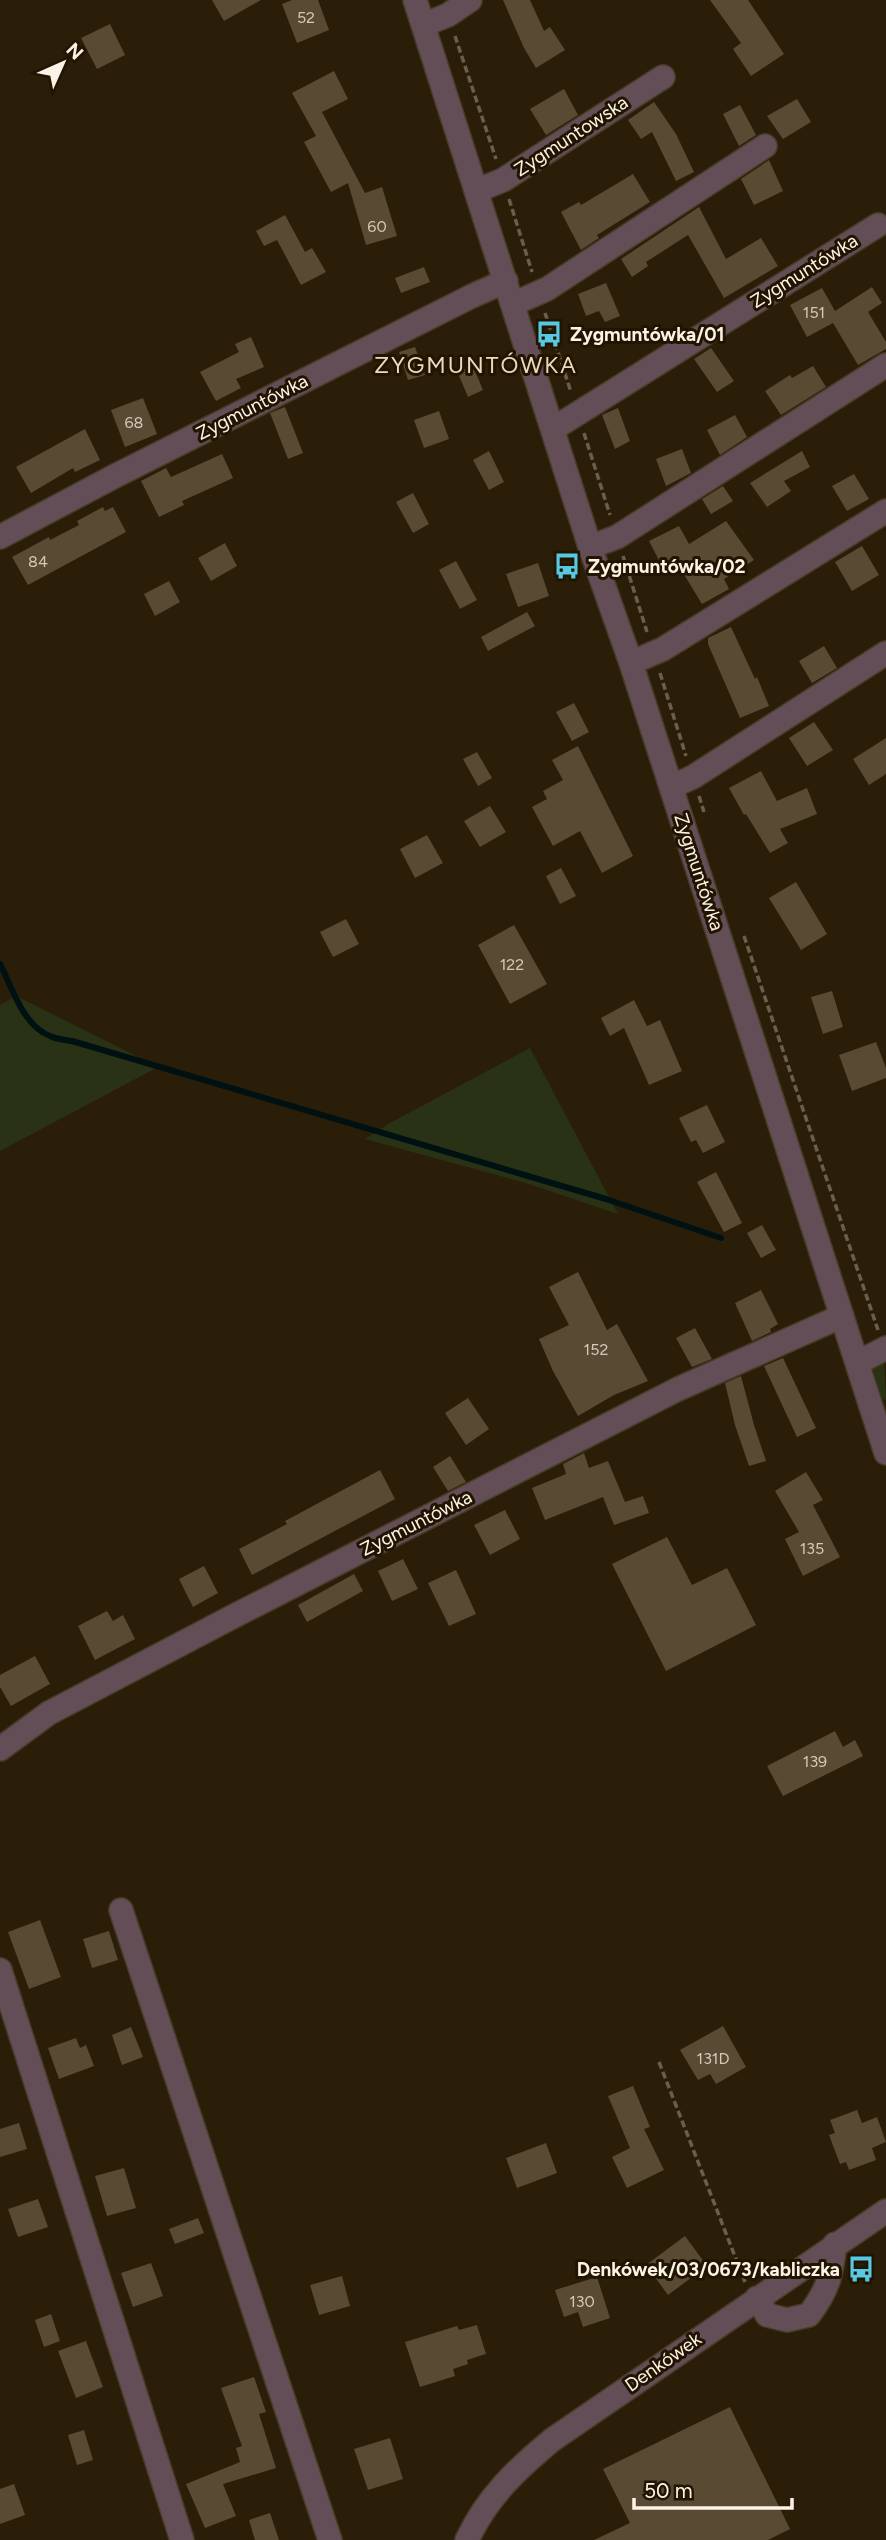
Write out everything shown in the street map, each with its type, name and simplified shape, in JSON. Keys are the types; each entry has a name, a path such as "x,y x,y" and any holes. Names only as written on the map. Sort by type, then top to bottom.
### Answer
{"street":[{"name":"Zygmuntówka","path":"415,0 590,547 631,663 886,1453"},
{"path":"423,25 448,15 470,0"},
{"name":"Zygmuntowska","path":"477,191 503,180 663,77"},
{"path":"513,304 539,293 765,146"},
{"name":"Zygmuntówka","path":"553,429 878,225"},
{"name":"Zygmuntówka","path":"0,537 152,457 506,281"},
{"path":"590,547 617,537 886,365"},
{"path":"631,663 654,654 886,511"},
{"path":"671,787 693,777 886,653"},
{"name":"Zygmuntówka","path":"0,1749 49,1713 248,1609 678,1389 842,1316"},
{"path":"857,1363 886,1348"},
{"path":"121,1910 330,2540"},
{"path":"0,1970 182,2540"},
{"name":"Denkówek","path":"467,2540 489,2500 523,2465 604,2403 886,2211"},
{"path":"757,2298 767,2315 787,2320 809,2315 831,2279 835,2244"}],"path":[{"path":"448,15 579,415 706,817"},
{"path":"744,934 886,1348"},
{"path":"659,2062 743,2280 757,2298"}],"green space":[{"path":"16,996 158,1067 0,1151 0,1005"},
{"path":"530,1048 618,1214 529,1184 365,1139 390,1123"},
{"path":"884,1359 886,1400 882,1399 872,1366"}],"building":[{"path":"212,0 261,0 224,21"},
{"path":"292,0 318,0 329,30 297,43 282,4"},
{"path":"503,0 530,0 544,31 550,27 565,50 536,68"},
{"path":"710,0 748,0 784,54 751,76 733,49 741,43"},
{"path":"110,24 125,55 97,69 81,38"},
{"path":"334,71 348,99 322,112 365,193 382,187 397,236 366,245 348,183 331,192 304,142 316,136 292,93"},
{"path":"564,89 578,115 546,135 530,109"},
{"path":"797,99 811,122 783,139 767,116"},
{"path":"654,102 676,134 694,172 676,181 652,132 641,139 628,120"},
{"path":"740,105 756,135 739,146 723,114"},
{"path":"769,160 783,191 754,205 741,179"},
{"path":"633,174 650,202 597,235 599,238 581,250 561,212 579,202 581,205"},
{"path":"699,207 726,259 761,238 778,266 724,298 688,235 646,262 648,266 632,277 621,259"},
{"path":"285,215 305,252 312,248 326,272 301,285 277,240 264,246 256,231"},
{"path":"424,267 430,282 401,293 395,278"},
{"path":"606,283 620,316 605,322 599,311 586,316 578,294"},
{"path":"872,287 882,303 868,312 886,342 886,349 858,365 833,323 807,337 790,305 822,288 835,311"},
{"path":"251,337 264,367 236,379 241,388 216,401 200,372 239,352 235,344"},
{"path":"415,347 425,375 408,380 399,352"},
{"path":"711,348 734,381 717,392 694,359"},
{"path":"472,364 483,390 468,397 457,371"},
{"path":"813,366 826,387 781,415 765,391 790,375 792,378"},
{"path":"143,398 157,434 125,447 111,410"},
{"path":"285,407 303,453 288,459 270,413"},
{"path":"618,408 630,441 615,449 602,415"},
{"path":"439,411 449,439 424,448 414,420"},
{"path":"735,415 747,437 720,455 707,430"},
{"path":"85,429 100,460 75,472 73,468 31,493 16,467"},
{"path":"682,449 691,473 666,486 656,459"},
{"path":"489,451 504,482 489,490 473,460"},
{"path":"802,451 810,467 784,481 791,491 767,507 750,483"},
{"path":"222,454 233,478 182,501 184,505 159,517 141,481 166,468 171,477"},
{"path":"854,474 869,499 847,511 832,486"},
{"path":"723,486 733,501 711,514 702,499"},
{"path":"413,493 429,524 413,533 396,502"},
{"path":"103,507 105,511 113,507 126,532 28,585 12,557 49,537 50,540 79,525 77,521"},
{"path":"726,521 754,560 724,579 729,589 702,604 677,563 664,570 649,541 679,526 689,544"},
{"path":"225,543 237,566 211,581 198,558"},
{"path":"862,546 879,575 852,591 835,562"},
{"path":"456,561 477,600 460,609 439,570"},
{"path":"538,563 549,596 518,607 506,574"},
{"path":"169,581 180,602 155,616 144,594"},
{"path":"527,612 535,626 488,651 481,637"},
{"path":"731,627 769,706 740,718 708,644 708,638"},
{"path":"824,646 837,668 812,683 799,661"},
{"path":"574,703 589,732 572,741 556,712"},
{"path":"814,722 833,750 807,766 789,738"},
{"path":"886,738 886,774 869,785 853,759"},
{"path":"578,746 633,856 602,873 580,831 553,846 532,807 547,799 543,791 563,780 552,760"},
{"path":"477,752 492,778 478,786 463,759"},
{"path":"761,771 777,801 807,788 817,814 780,829 788,843 770,853 729,788"},
{"path":"490,806 506,832 480,847 464,821"},
{"path":"427,835 443,863 415,878 400,849"},
{"path":"561,868 576,896 560,904 546,876"},
{"path":"796,882 827,934 801,950 769,898"},
{"path":"346,919 359,944 333,957 320,932"},
{"path":"514,925 547,984 510,1004 478,945"},
{"path":"832,991 843,1027 823,1034 811,997"},
{"path":"634,1000 647,1026 660,1020 682,1071 649,1085 624,1028 610,1036 601,1018"},
{"path":"876,1042 886,1068 886,1078 852,1091 839,1055"},
{"path":"707,1105 725,1142 703,1153 696,1140 691,1142 679,1118"},
{"path":"716,1172 742,1223 724,1232 697,1182"},
{"path":"762,1225 776,1250 761,1258 747,1233"},
{"path":"578,1272 607,1330 617,1324 648,1381 614,1395 578,1416 539,1339 569,1325 549,1287"},
{"path":"761,1290 778,1324 770,1329 771,1332 752,1341 735,1303"},
{"path":"695,1328 712,1359 692,1367 676,1338"},
{"path":"783,1358 816,1428 797,1437 764,1366"},
{"path":"741,1376 766,1461 749,1466 725,1383"},
{"path":"468,1398 489,1429 466,1445 445,1413"},
{"path":"584,1453 589,1468 608,1461 625,1502 643,1496 649,1513 614,1525 603,1497 545,1520 532,1488 566,1474 563,1464"},
{"path":"450,1456 466,1482 448,1491 433,1467"},
{"path":"380,1470 395,1499 252,1575 239,1549"},
{"path":"806,1472 823,1500 813,1505 840,1557 803,1576 785,1539 799,1532 775,1491"},
{"path":"505,1510 520,1539 490,1555 474,1525"},
{"path":"667,1537 692,1585 727,1568 756,1625 666,1671 612,1564"},
{"path":"403,1559 418,1589 392,1601 378,1571"},
{"path":"204,1566 218,1593 193,1607 179,1579"},
{"path":"456,1570 476,1614 449,1626 428,1583"},
{"path":"354,1574 363,1591 307,1622 298,1605"},
{"path":"107,1611 113,1621 123,1615 135,1639 95,1660 78,1626"},
{"path":"35,1656 50,1684 11,1706 0,1687 0,1675"},
{"path":"835,1731 843,1747 855,1740 863,1756 783,1796 767,1766"},
{"path":"40,1920 61,1977 29,1989 8,1932"},
{"path":"109,1931 118,1960 92,1968 83,1939"},
{"path":"723,2026 746,2067 716,2084 710,2074 698,2080 680,2050"},
{"path":"131,2027 143,2057 122,2065 112,2035"},
{"path":"76,2038 80,2048 86,2045 94,2066 59,2079 48,2048"},
{"path":"633,2086 650,2127 644,2129 664,2170 627,2188 612,2157 630,2148 608,2096"},
{"path":"857,2110 862,2123 877,2117 886,2142 872,2148 876,2160 849,2170 846,2162 840,2164 829,2135 835,2133 830,2120"},
{"path":"19,2123 27,2149 0,2157 0,2129"},
{"path":"546,2143 557,2173 517,2188 506,2158"},
{"path":"124,2168 136,2208 107,2216 95,2176"},
{"path":"38,2199 48,2227 18,2237 8,2209"},
{"path":"198,2218 204,2233 175,2244 169,2229"},
{"path":"685,2236 707,2266 668,2295 646,2265"},
{"path":"151,2263 163,2296 133,2307 121,2273"},
{"path":"342,2276 350,2306 319,2315 310,2285"},
{"path":"597,2277 610,2318 583,2327 578,2312 564,2317 555,2290"},
{"path":"51,2314 60,2341 44,2347 35,2320"},
{"path":"477,2325 486,2354 467,2360 468,2364 453,2369 455,2376 420,2387 405,2342 457,2326 459,2330"},
{"path":"86,2341 103,2387 76,2398 58,2351"},
{"path":"254,2377 266,2412 259,2414 276,2468 223,2484 236,2516 205,2528 186,2484 240,2462 236,2448 242,2446 221,2388"},
{"path":"730,2407 790,2529 768,2540 594,2540 630,2523 603,2469"},
{"path":"84,2430 93,2460 77,2465 68,2435"},
{"path":"390,2438 403,2479 368,2490 354,2449"},
{"path":"14,2484 25,2515 0,2524 0,2489"},
{"path":"270,2513 279,2540 255,2540 249,2520"}],"waterway":[{"path":"0,964 25,1015 32,1024 52,1037 606,1199 721,1238"}],"place":[{"name":"Zygmuntówka/01","path":"549,334"},
{"name":"Zygmuntówka/02","path":"567,566"},
{"name":"Denkówek/03/0673/kabliczka","path":"861,2269"}],"district":[{"name":"ZYGMUNTÓWKA","path":"476,365"}]}
